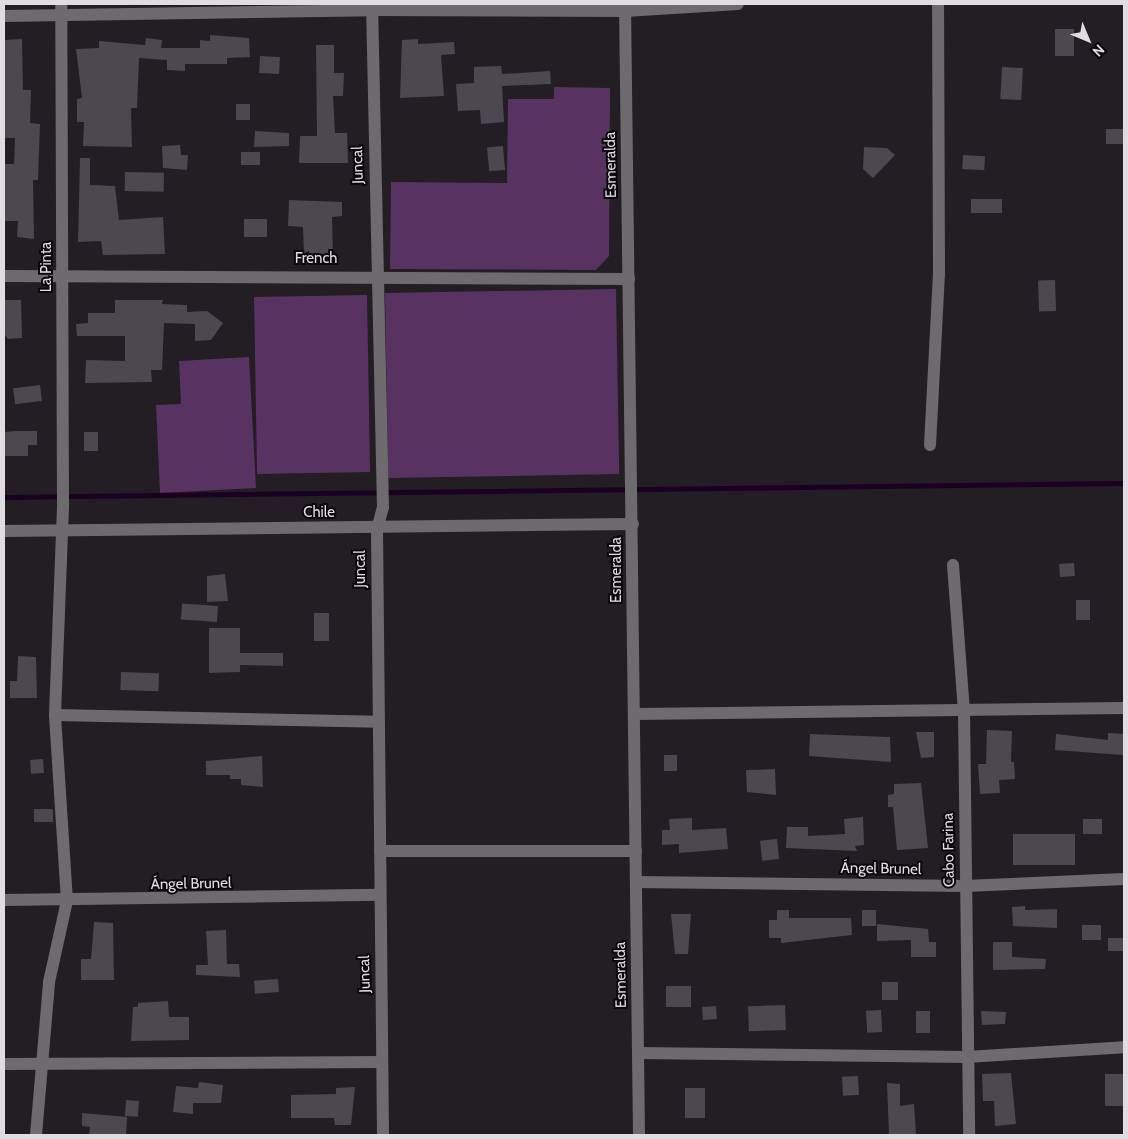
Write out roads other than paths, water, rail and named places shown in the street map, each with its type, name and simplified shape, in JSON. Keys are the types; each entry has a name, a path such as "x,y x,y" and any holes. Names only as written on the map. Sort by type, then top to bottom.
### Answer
{"street":[{"path":"4,16 61,10 625,7 738,4"},
{"path":"930,445 939,275 938,4"},
{"name":"Juncal","path":"372,7 376,275 383,507 377,530 383,1135"},
{"name":"Esmeralda","path":"625,7 633,480 639,1135"},
{"name":"La Pinta","path":"36,1135 39,1064 49,982 67,901 55,715 63,503 64,275 61,10"},
{"name":"French","path":"4,276 376,275 629,279"},
{"name":"Chile","path":"4,531 377,530 633,524"},
{"name":"Cabo Farina","path":"953,565 964,710 969,1135"},
{"path":"635,714 1124,708"},
{"path":"55,715 378,722"},
{"path":"380,850 636,851"},
{"name":"Ángel Brunel","path":"636,882 966,886 1124,879"},
{"name":"Ángel Brunel","path":"4,900 67,901 380,896"},
{"path":"638,1054 968,1057 1124,1047"},
{"path":"4,1064 382,1062"}],"waterway":[{"path":"4,497 1124,483"}]}
